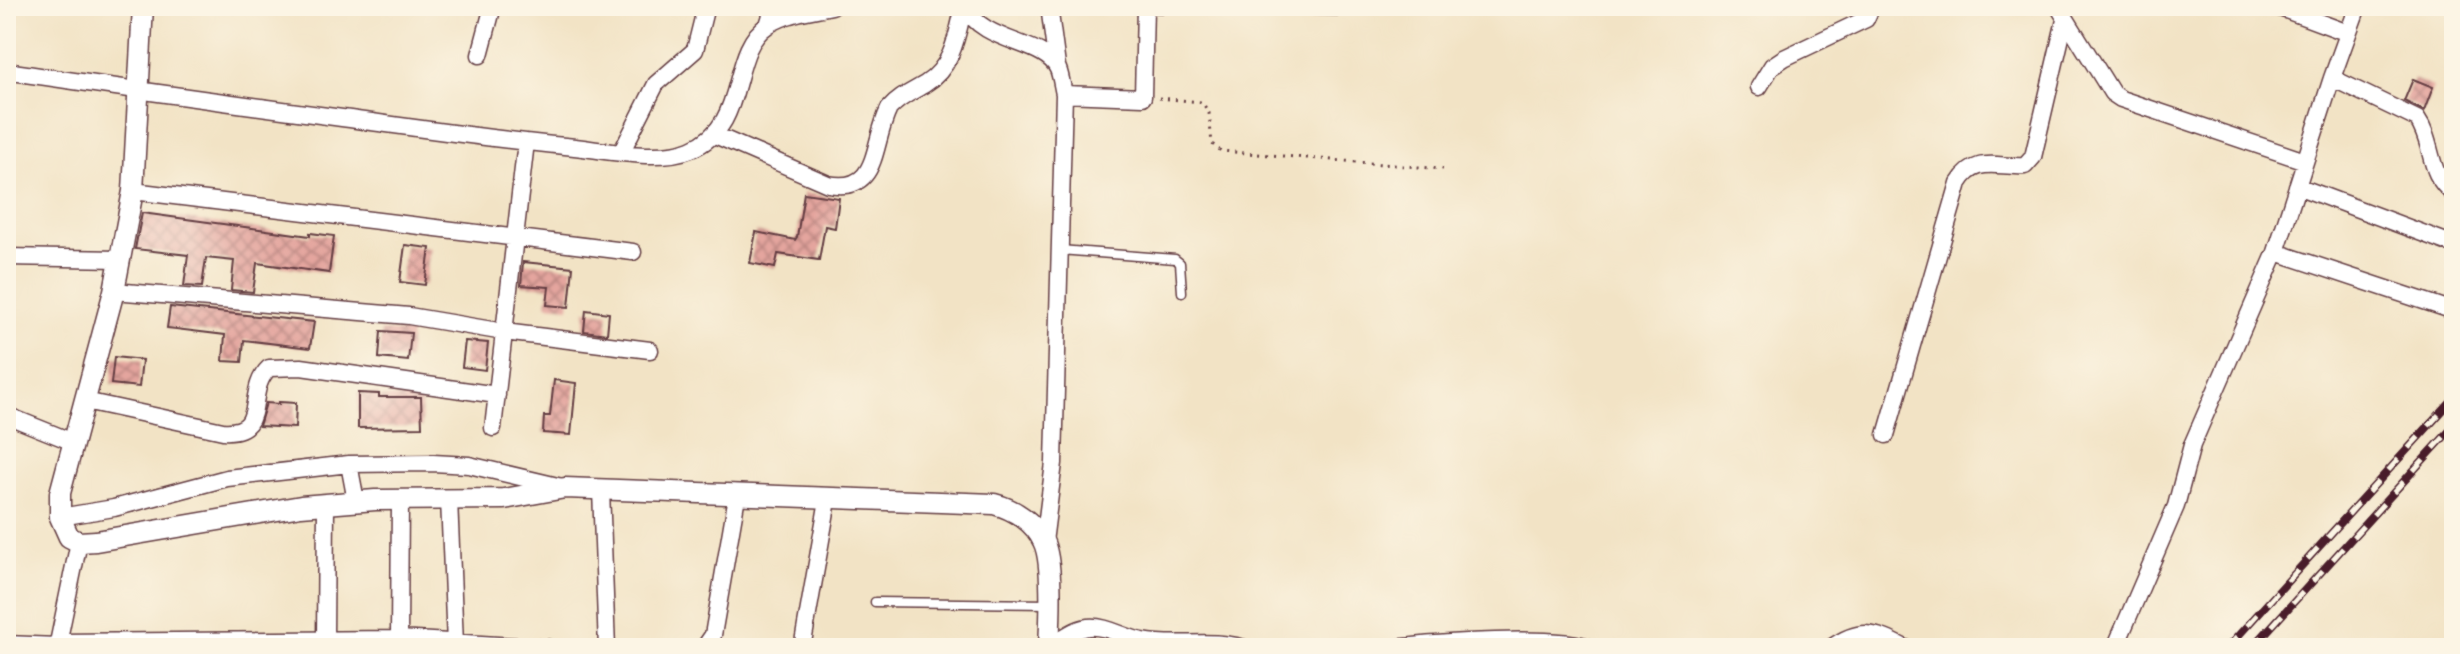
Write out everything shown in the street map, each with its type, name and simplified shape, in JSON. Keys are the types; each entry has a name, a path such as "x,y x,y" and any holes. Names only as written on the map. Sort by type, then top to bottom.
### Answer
{"street":[{"path":"143,6 133,191 114,291 60,493 60,517 69,537 79,542 96,541 252,513 356,501 504,499 565,488"},
{"path":"480,55 493,6"},
{"path":"622,151 656,84 695,50 706,6"},
{"path":"768,25 774,6"},
{"path":"6,71 526,142 650,155 691,149 715,135 731,108 756,37 768,25 790,15 832,6"},
{"path":"715,135 828,184 854,185 868,172 889,109 896,101 927,83 951,55 965,6"},
{"path":"965,6 980,26 1041,53 1057,66"},
{"path":"1049,6 1064,94 1054,463 1044,542 1050,586 1049,648"},
{"path":"1759,87 1772,66 1855,26 1866,19 1872,6"},
{"path":"2275,6 2348,33"},
{"path":"2115,648 2176,506 2192,445 2276,252 2358,6"},
{"path":"1064,94 1143,97 1145,7"},
{"path":"2061,13 2099,76 2121,99 2305,161"},
{"path":"1886,435 1959,183 1974,166 2025,166 2033,157 2061,13"},
{"path":"2332,78 2417,119 2425,130 2439,181 2454,194"},
{"path":"493,428 526,142"},
{"path":"2297,186 2454,245"},
{"path":"133,191 633,252"},
{"path":"2276,252 2454,311"},
{"path":"6,257 120,259"},
{"path":"114,291 409,316 504,332 650,350"},
{"path":"85,401 237,432 246,429 252,419 261,375 269,368 301,367 497,395"},
{"path":"6,415 73,442"},
{"path":"60,517 114,508 227,478 349,464 469,465 565,488 994,504 1028,521 1044,542"},
{"path":"349,464 356,501"},
{"path":"601,490 607,648"},
{"path":"704,648 713,635 737,496"},
{"path":"399,639 400,499"},
{"path":"449,499 455,644"},
{"path":"802,648 828,500"},
{"path":"325,640 326,504"},
{"path":"79,542 57,645 288,644 399,639 549,648"},
{"path":"1049,648 1070,634 1090,627 1145,642 1209,643 1244,648"},
{"path":"1831,648 1858,634 1870,633 1905,648"},
{"path":"1394,648 1528,641 1565,641 1591,648"}],"lane":[{"path":"1145,7 1343,11"},
{"path":"1060,250 1175,259 1180,263 1182,292"},
{"path":"875,602 1050,604"},
{"path":"6,640 57,645"}],"path":[{"path":"1143,97 1202,102 1209,113 1212,144 1221,151 1443,169"}],"building":[{"path":"2413,79 2433,87 2424,111 2404,101"},
{"path":"804,193 839,198 835,228 825,226 819,260 778,254 775,268 750,263 756,232 795,240"},
{"path":"142,213 310,236 310,233 334,236 329,273 257,263 253,292 231,290 234,261 206,258 202,287 184,286 188,255 135,249"},
{"path":"405,245 430,248 425,285 400,282"},
{"path":"523,262 573,267 569,307 547,305 549,287 521,285"},
{"path":"170,307 314,322 310,348 244,340 242,362 223,361 225,335 167,328"},
{"path":"586,310 609,313 607,334 584,331"},
{"path":"381,331 411,333 408,361 379,358"},
{"path":"465,341 488,343 485,370 462,367"},
{"path":"114,357 142,360 139,387 111,384"},
{"path":"554,380 576,383 571,435 543,433 544,416 550,416"},
{"path":"358,393 379,394 379,397 421,397 422,427 358,428"},
{"path":"266,403 296,403 295,428 259,426"}],"railway":[{"path":"2227,648 2454,398"},
{"path":"2252,648 2454,426"}]}
